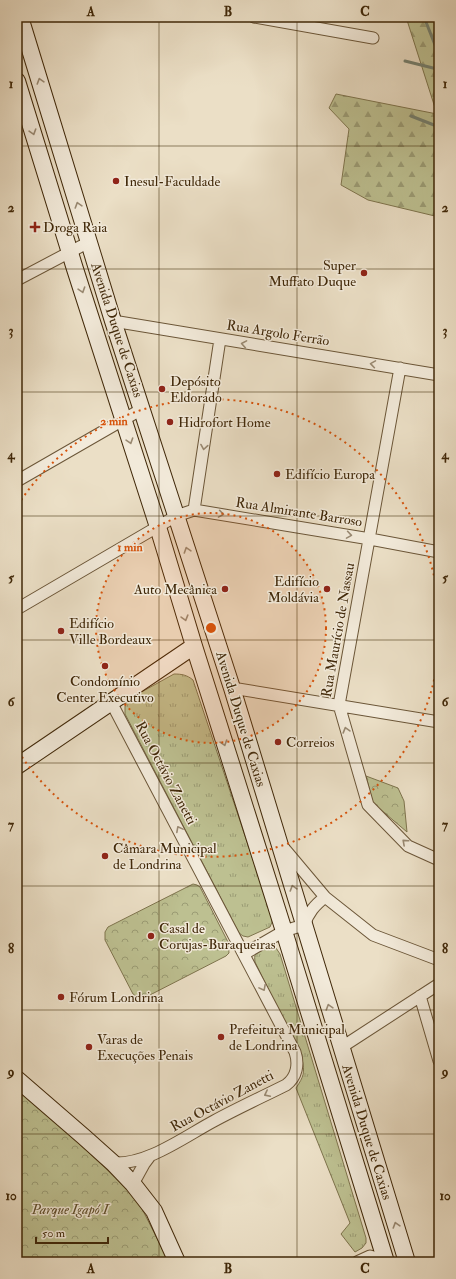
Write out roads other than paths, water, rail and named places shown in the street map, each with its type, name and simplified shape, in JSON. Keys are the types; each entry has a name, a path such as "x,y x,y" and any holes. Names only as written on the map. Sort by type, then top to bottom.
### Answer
{"main road":[{"name":"Avenida Duque de Caxias","path":"20,17 113,321 232,688 407,1262"},
{"name":"Avenida Duque de Caxias","path":"17,81 284,931 385,1261"},
{"path":"22,99 28,97 34,98 38,101 60,148"},
{"path":"102,352 110,367 115,372 120,374 130,374"},
{"path":"173,577 194,571"},
{"path":"17,766 194,646"},
{"path":"216,718 239,712"},
{"path":"17,1079 113,1163 134,1184 154,1212 176,1262"}],"street":[{"path":"254,17 373,38"},
{"path":"17,280 89,242"},
{"name":"Rua Argolo Ferrão","path":"113,321 439,375"},
{"path":"194,510 220,339"},
{"name":"Rua Maurício de Nassau","path":"400,368 339,706 368,805 408,846 439,860"},
{"path":"17,481 142,409"},
{"name":"Rua Almirante Barroso","path":"17,609 176,516 194,510 439,552"},
{"path":"232,688 439,722"},
{"name":"Rua Octávio Zanetti","path":"111,702 204,876 298,1060 293,1078 286,1085 216,1120 150,1156 128,1162 113,1163"},
{"path":"279,841 325,897 373,935 439,960"},
{"path":"244,954 284,931 304,925 308,914 325,897"},
{"path":"342,1047 439,984"},
{"path":"420,996 439,1061"},
{"name":"Rua Octávio Zanetti","path":"134,1184 144,1164 150,1156"},
{"path":"357,1262 370,1256 385,1261"}],"waterway":[{"path":"424,17 439,55"},
{"path":"405,61 437,69"},
{"path":"439,62 437,70 439,73"},
{"path":"411,116 439,127"}],"place":[{"name":"Inesul-Faculdade","path":"116,181"},
{"name":"Droga Raia","path":"35,227"},
{"name":"Super Muffato Duque","path":"364,273"},
{"name":"Depósito Eldorado","path":"162,389"},
{"name":"Hidrofort Home","path":"170,422"},
{"name":"Edifício Europa","path":"277,474"},
{"name":"Auto Mecânica","path":"225,589"},
{"name":"Edifício Moldávia","path":"327,589"},
{"name":"Edifício Ville Bordeaux","path":"61,631"},
{"name":"Condomínio Center Executivo","path":"105,666"},
{"name":"Correios","path":"278,742"},
{"name":"Câmara Municipal de Londrina","path":"105,856"},
{"name":"Casal de Corujas-Buraqueiras","path":"151,936"},
{"name":"Fórum Londrina","path":"61,997"},
{"name":"Prefeitura Municipal de Londrina","path":"221,1037"},
{"name":"Varas de Execuções Penais","path":"89,1047"}],"park label":[{"name":"Parque Igapó I","path":"70,1209"}]}
